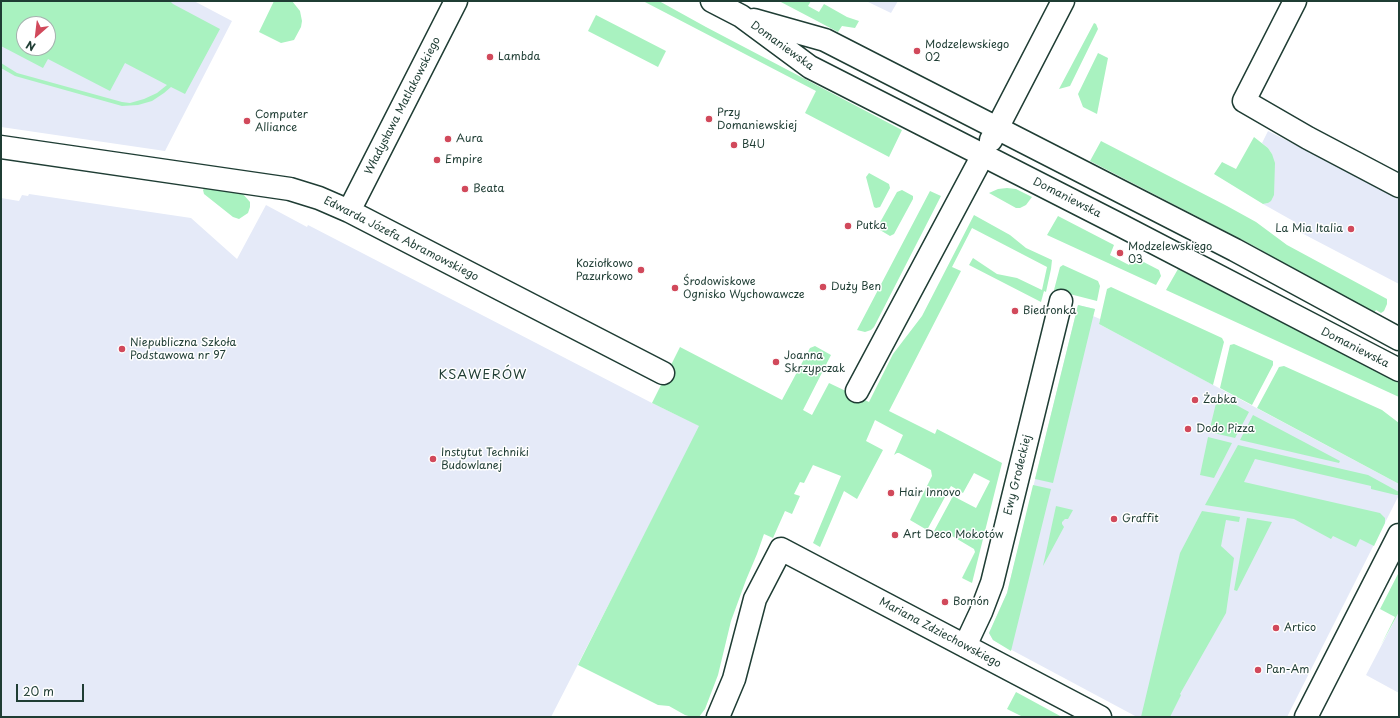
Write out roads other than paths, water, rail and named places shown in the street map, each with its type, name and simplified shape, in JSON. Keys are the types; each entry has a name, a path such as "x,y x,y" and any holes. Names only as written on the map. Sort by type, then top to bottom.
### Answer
{"street":[{"name":"Władysława Matlakowskiego","path":"349,211 456,1"},
{"name":"Domaniewska","path":"712,1 741,16 810,67 1399,370"},
{"path":"857,391 1063,1"},
{"path":"1295,1 1244,101 1308,138 1399,186"},
{"name":"Domaniewska","path":"741,16 825,40 1235,250 1399,339"},
{"name":"Edwarda Józefa Abramowskiego","path":"1,147 290,189 319,198 349,211 663,373"},
{"name":"Ewy Grodeckiej","path":"966,646 992,583 1061,300"},
{"path":"1306,717 1399,535"},
{"name":"Mariana Zdziechowskiego","path":"718,717 734,679 755,599 781,549 1100,717"}],"place":[{"name":"Modzelewskiego 02","path":"917,51"},
{"name":"Lambda","path":"490,57"},
{"name":"Przy Domaniewskiej","path":"709,119"},
{"name":"Computer Alliance","path":"247,121"},
{"name":"Aura","path":"448,139"},
{"name":"B4U","path":"734,145"},
{"name":"Empire","path":"437,160"},
{"name":"Beata","path":"465,189"},
{"name":"Putka","path":"848,226"},
{"name":"La Mia Italia","path":"1351,229"},
{"name":"Modzelewskiego 03","path":"1120,253"},
{"name":"Koziołkowo Pazurkowo","path":"641,270"},
{"name":"Duży Ben","path":"823,287"},
{"name":"Środowiskowe Ognisko Wychowawcze","path":"675,288"},
{"name":"Biedronka","path":"1015,311"},
{"name":"Niepubliczna Szkoła Podstawowa nr 97","path":"122,349"},
{"name":"Joanna Skrzypczak","path":"776,362"},
{"name":"Żabka","path":"1195,400"},
{"name":"Dodo Pizza","path":"1188,429"},
{"name":"Instytut Techniki Budowlanej","path":"433,459"},
{"name":"Hair Innovo","path":"891,493"},
{"name":"Graffit","path":"1114,519"},
{"name":"Art Deco Mokotów","path":"895,535"},
{"name":"Bomón","path":"945,602"},
{"name":"Artico","path":"1276,628"},
{"name":"Pan-Am","path":"1258,670"}],"district":[{"name":"KSAWERÓW","path":"483,375"}]}
